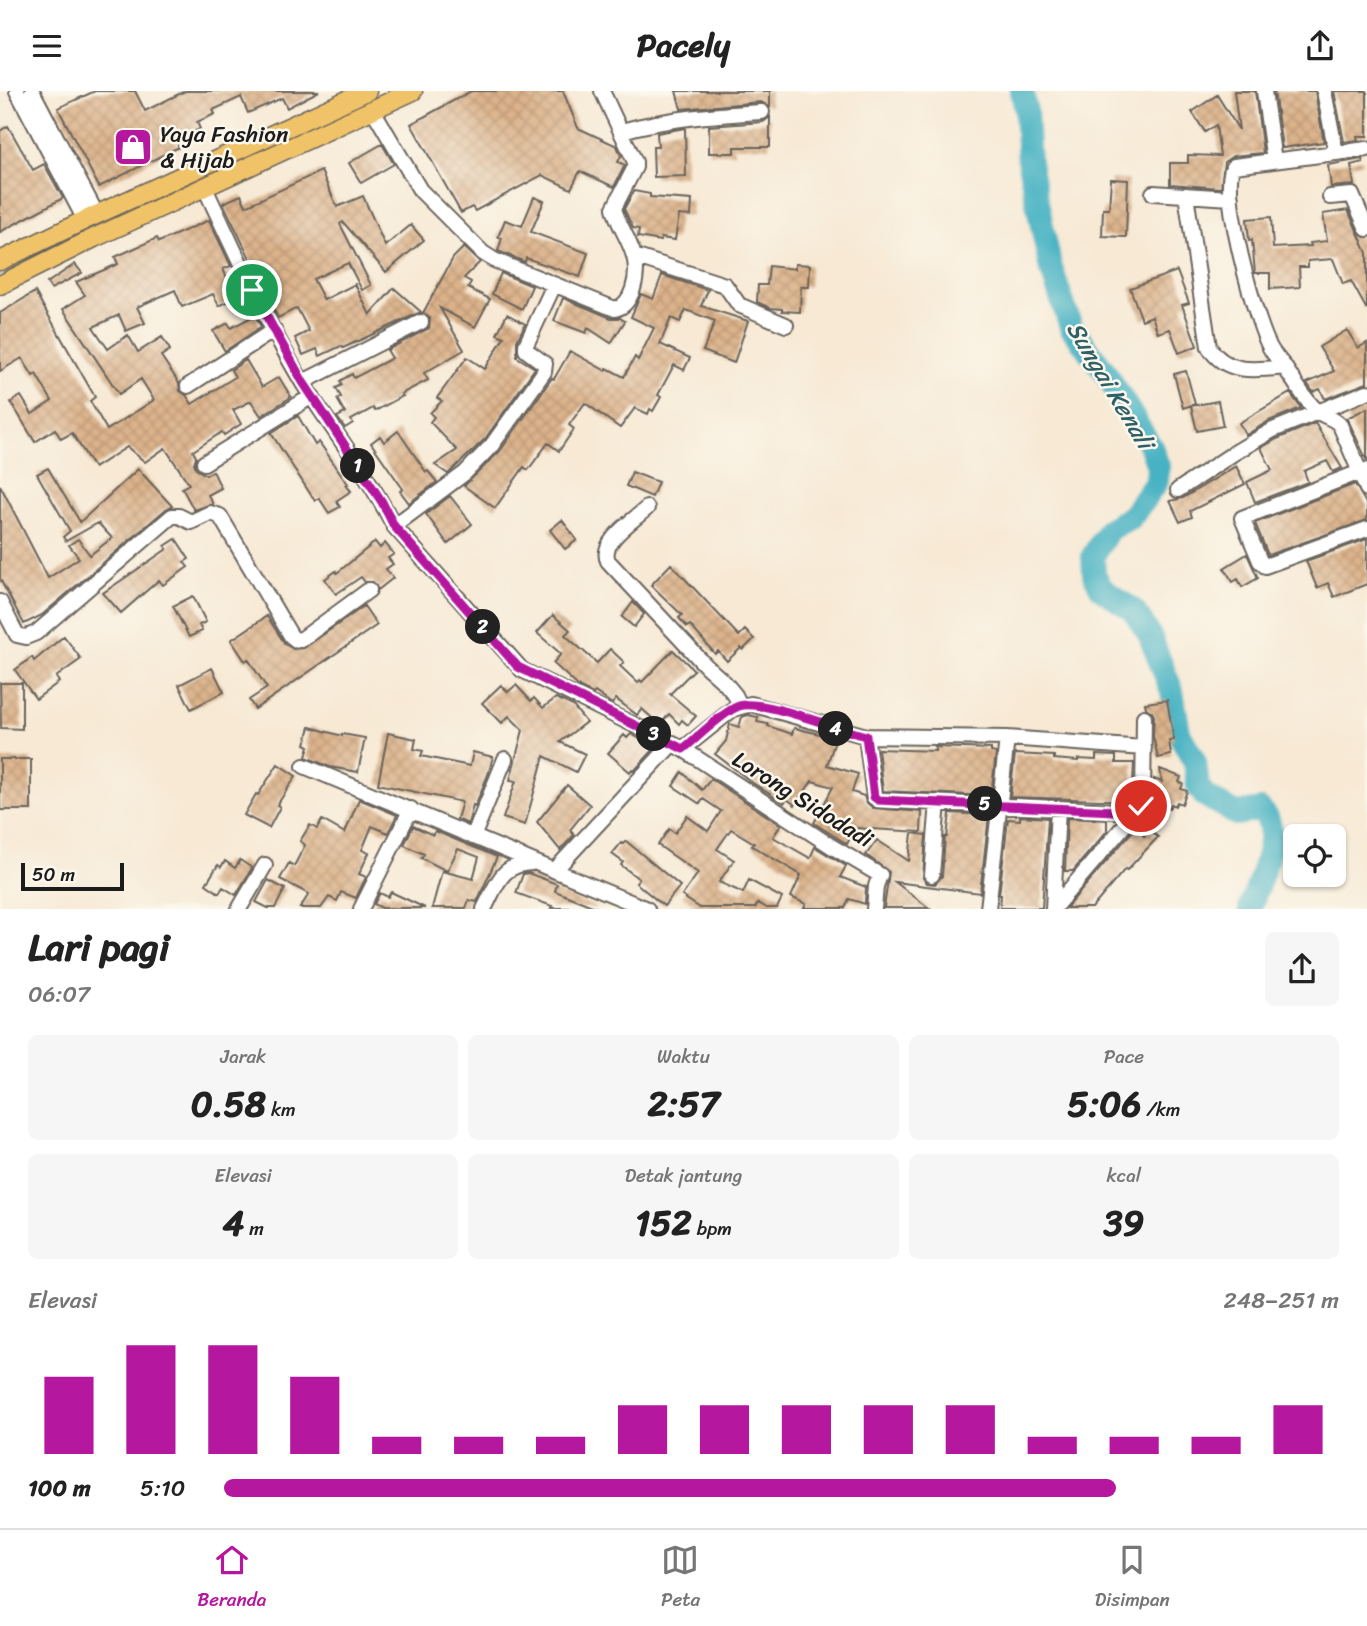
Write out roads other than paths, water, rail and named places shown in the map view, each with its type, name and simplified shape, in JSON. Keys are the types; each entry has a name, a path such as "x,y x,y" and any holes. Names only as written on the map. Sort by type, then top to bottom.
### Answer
{"main road":[{"path":"0,261 367,91"},
{"path":"0,285 413,91"}],"street":[{"path":"17,91 91,217"},
{"path":"32,91 91,217"},
{"path":"373,110 420,190 483,253 610,308 620,308 630,297 635,265 634,256 614,208 635,162 602,91"},
{"path":"1264,91 1274,161"},
{"path":"1324,91 1335,153"},
{"path":"622,131 642,125 696,117 762,112"},
{"path":"1367,149 1232,167 1229,174 1244,266 1259,323 1271,350 1318,412 1334,419 1340,425 1363,471 1367,489"},
{"path":"205,188 252,290 303,382 382,502 394,526 518,667 678,746"},
{"path":"1153,193 1231,198"},
{"path":"1186,195 1209,347 1220,361 1236,368 1259,370 1285,367"},
{"path":"1330,197 1352,195 1367,229"},
{"path":"634,256 725,285 739,305 786,325"},
{"path":"394,526 466,473 492,445 544,372 545,364 526,350 526,345 554,285"},
{"path":"303,382 421,322"},
{"path":"188,386 274,330"},
{"path":"1178,490 1264,436 1367,392"},
{"path":"204,463 312,396"},
{"path":"1363,471 1242,518 1260,561 1265,566 1367,529"},
{"path":"647,508 608,543 605,555 706,666 725,683 740,705"},
{"path":"0,601 17,635 30,636 52,621 172,516 179,516 191,522 210,513 220,516 291,636 296,640 302,639 369,590"},
{"path":"555,870 678,746 740,705 757,705 866,736 1007,738 1144,748"},
{"path":"1053,908 1143,800 1144,717"},
{"path":"866,736 875,799 1135,812"},
{"path":"988,908 1007,738"},
{"name":"Lorong Sidodadi","path":"678,746 880,875 874,908"},
{"path":"473,837 505,759"},
{"path":"304,766 647,908"},
{"path":"932,874 938,802"},
{"path":"1053,908 1058,808"},
{"path":"361,908 411,809"},
{"path":"484,908 508,868 520,863 536,863"},
{"path":"239,908 265,865"}],"waterway":[{"name":"Sungai Kenali","path":"1022,91 1029,163 1050,265 1071,327 1104,370 1151,447 1158,466 1157,481 1131,517 1109,529 1093,556 1094,574 1102,589 1133,610 1149,634 1172,691 1179,733 1195,762 1198,786 1204,795 1236,814 1260,810 1267,819 1270,843 1250,909"}],"place":[{"name":"Yaya Fashion & Hijab","path":"133,147"}]}
